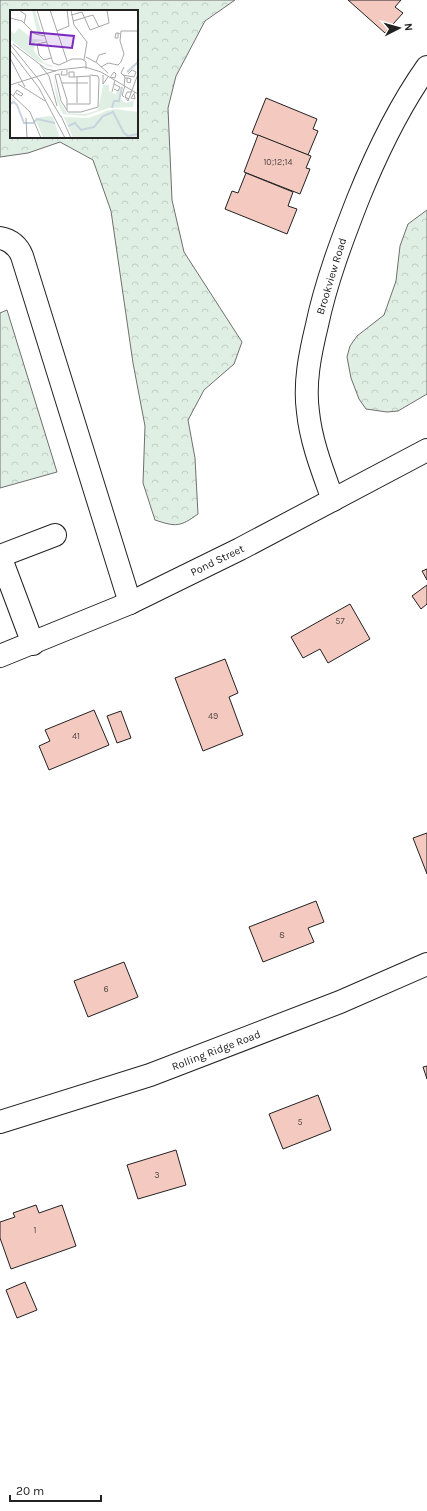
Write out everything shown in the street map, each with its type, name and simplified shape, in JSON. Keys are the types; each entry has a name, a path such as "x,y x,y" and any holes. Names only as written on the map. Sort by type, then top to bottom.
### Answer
{"street":[{"name":"Brookview Road","path":"333,500 317,452 308,413 307,380 311,348 321,305 336,256 371,167 395,118 413,86 427,67"},
{"path":"0,238 15,244 22,256 130,603"},
{"name":"Pond Street","path":"0,656 33,644 130,603 240,549 427,450"},
{"path":"33,644 0,556 55,535"},
{"name":"Rolling Ridge Road","path":"0,1122 150,1075 340,1002 427,964"}],"green space":[{"path":"0,0 235,0 205,21 176,76 168,108 172,200 184,252 242,342 234,364 204,390 188,420 195,458 198,514 187,521 173,525 155,520 143,483 145,426 133,363 111,211 93,160 60,142 28,153 0,157"},
{"path":"427,210 427,394 398,411 387,412 366,409 359,399 351,378 347,357 350,346 357,336 384,315 396,281 400,246 408,224"},
{"path":"7,310 57,472 0,488 0,313"}],"building":[{"path":"348,0 401,0 395,7 403,13 385,33"},
{"path":"266,98 317,119 313,129 318,131 308,155 252,133"},
{"path":"258,135 311,156 306,168 310,169 300,194 244,172"},
{"path":"246,173 293,192 288,206 297,209 287,234 225,209 232,191 238,193"},
{"path":"427,569 427,580 422,571"},
{"path":"427,585 427,604 421,609 412,596"},
{"path":"350,604 370,639 328,663 320,649 303,658 291,637"},
{"path":"225,659 238,693 229,697 243,735 203,751 175,678"},
{"path":"94,710 109,745 49,770 39,746 50,741 45,730"},
{"path":"121,711 131,738 117,743 107,716"},
{"path":"427,833 427,874 413,838"},
{"path":"316,901 324,922 308,928 314,942 263,962 249,927"},
{"path":"124,962 138,997 88,1017 74,981"},
{"path":"427,1066 427,1079 423,1067"},
{"path":"318,1095 331,1130 283,1149 269,1114"},
{"path":"176,1150 186,1185 138,1199 127,1165"},
{"path":"36,1205 39,1213 62,1205 76,1246 11,1269 0,1238 0,1222 15,1217 13,1213"},
{"path":"25,1282 37,1310 17,1318 6,1290"}]}
